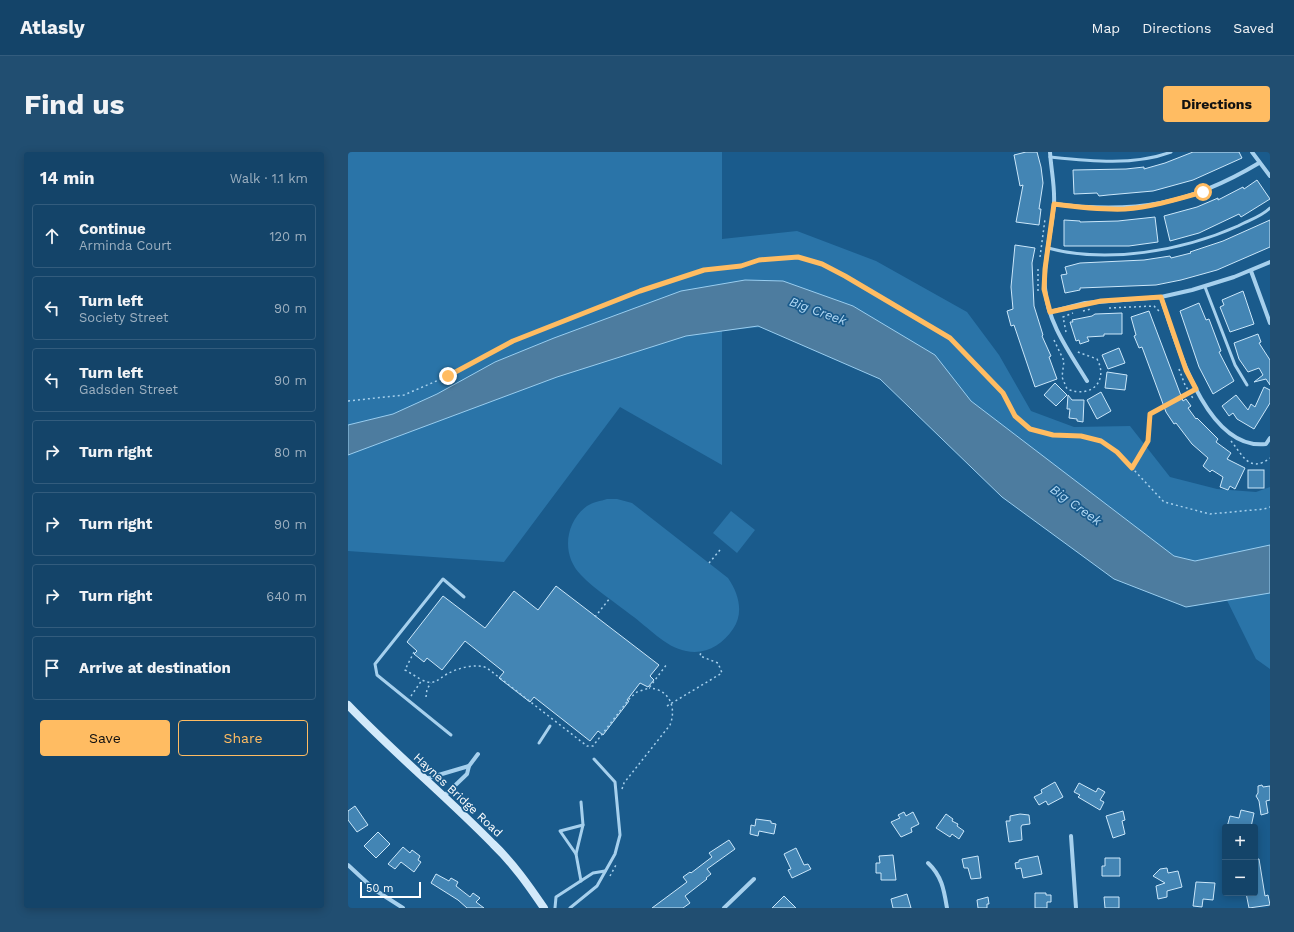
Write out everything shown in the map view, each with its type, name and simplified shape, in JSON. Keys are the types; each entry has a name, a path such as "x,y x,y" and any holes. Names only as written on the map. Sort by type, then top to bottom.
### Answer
{"main road":[{"name":"Haynes Bridge Road","path":"348,704 381,739 494,844 522,877 544,908"}],"street":[{"path":"1252,152 1270,176"},
{"path":"1050,154 1053,168 1054,204 1044,289 1057,332 1087,381"},
{"path":"1054,204 1090,208 1125,209 1165,203 1203,192 1238,176 1259,163"},
{"path":"1050,312 1101,301 1161,297 1205,286 1251,271 1270,262"},
{"path":"1251,271 1270,322"},
{"path":"1161,297 1186,370 1212,415 1236,438 1255,446 1266,444 1270,438"},
{"path":"443,797 467,774 469,766 478,754"},
{"path":"424,779 469,766"},
{"path":"1071,836 1076,908"},
{"path":"928,863 936,870 942,881 947,908"},
{"path":"348,865 375,890 403,908"},
{"path":"724,908 754,879"}],"lane":[{"path":"1050,154 1109,162 1160,156 1171,152"},
{"path":"1048,248 1078,255 1128,253 1182,247 1227,230 1264,213 1270,208"},
{"path":"1205,286 1235,365 1247,385"},
{"path":"451,735 377,675 375,664 442,579 464,597"},
{"path":"539,743 550,726"},
{"path":"570,908 597,886 615,854 620,835 615,782 594,759"},
{"path":"581,802 583,825 576,854 581,881"},
{"path":"576,854 560,831 583,825"},
{"path":"555,908 556,897 593,874 605,871"}],"path":[{"path":"1039,261 1046,214"},
{"path":"348,401 404,395 448,376 513,341 640,291 704,270 741,266 759,260 798,257 822,264 840,273 950,338 1003,393 1015,416 1030,429 1053,435 1081,436 1101,441 1117,452 1164,502 1210,514 1264,510 1270,507"},
{"path":"1038,268 1037,282 1039,295"},
{"path":"1107,308 1154,306 1161,318"},
{"path":"1066,333 1063,317 1078,311 1093,309"},
{"path":"1053,336 1064,361 1062,377 1067,389 1075,392 1086,393 1092,390 1097,383 1101,366 1097,359 1075,351 1072,345"},
{"path":"1177,362 1189,392 1197,404"},
{"path":"1132,468 1148,441 1150,414 1196,389"},
{"path":"1227,438 1232,442 1238,453 1245,460 1253,463 1263,463 1270,458"},
{"path":"710,562 720,550"},
{"path":"595,617 610,598"},
{"path":"414,652 405,670 422,680 431,683 443,679 448,673 469,667 481,665 487,668 587,746 593,746 630,698 637,692 649,688 661,691 669,697 672,703 672,719 670,725 624,783 621,793"},
{"path":"667,706 722,673 718,663 700,656 701,652"},
{"path":"649,688 667,664"},
{"path":"411,696 422,680"},
{"path":"426,696 427,689 431,683"},
{"path":"608,878 618,859"}],"shaded area":[{"path":"348,152 722,152 722,239 797,231 876,261 967,312 999,355 1031,411 1074,427 1130,426 1170,477 1217,489 1256,492 1270,487 1270,669 1256,659 1209,564 1162,563 840,319 722,331 722,465 620,407 504,562 348,551"},
{"path":"607,499 617,499 632,503 728,578 735,590 739,610 733,629 724,640 713,648 700,652 678,649 657,636 592,586 581,575 570,558 568,539 570,530 574,521 587,506"},
{"path":"731,511 755,530 737,553 713,533"}],"water":[{"name":"Big Creek","path":"745,280 783,281 853,306 935,355 971,401 1174,556 1195,561 1270,545 1270,593 1186,607 1114,579 1002,497 880,379 758,326 686,336 557,377 348,455 348,425 393,414 437,394 495,362 554,338 681,291"}],"building":[{"path":"1026,152 1037,152 1041,167 1043,183 1039,209 1041,209 1039,225 1016,222 1023,185 1020,186 1014,155"},
{"path":"1193,152 1239,152 1242,158 1193,180 1153,191 1099,196 1097,193 1074,194 1073,170 1126,169 1144,167 1144,169 1165,163"},
{"path":"1257,180 1270,199 1241,217 1239,214 1199,233 1170,241 1164,216 1197,207 1218,198 1218,200 1243,187 1244,189"},
{"path":"1155,217 1158,242 1129,246 1064,246 1064,220 1080,222 1118,221"},
{"path":"1270,220 1270,247 1217,270 1156,285 1080,288 1080,290 1065,293 1061,275 1067,274 1065,267 1080,263 1144,260 1170,256 1171,258 1191,253 1190,252 1223,241"},
{"path":"1015,245 1035,248 1032,263 1034,306 1043,335 1042,336 1051,356 1049,357 1057,379 1035,387 1014,325 1011,326 1007,311 1013,309 1011,287"},
{"path":"1243,291 1254,324 1230,332 1220,307 1224,305 1222,300"},
{"path":"1199,303 1206,320 1209,319 1221,351 1219,352 1234,381 1213,394 1199,367 1180,311"},
{"path":"1149,311 1183,401 1186,399 1191,406 1188,408 1196,419 1197,418 1218,439 1216,442 1231,453 1227,459 1245,468 1235,489 1230,486 1228,490 1220,487 1223,477 1212,470 1210,472 1203,466 1208,458 1192,444 1176,423 1174,424 1166,412 1142,347 1139,348 1134,336 1136,335 1131,317"},
{"path":"1122,313 1122,334 1104,334 1104,336 1087,337 1089,341 1080,344 1079,340 1076,341 1070,322 1073,322 1072,320 1095,314"},
{"path":"1258,334 1261,342 1259,343 1270,360 1270,385 1266,379 1254,382 1263,375 1259,368 1248,372 1239,359 1234,343"},
{"path":"1119,348 1125,363 1108,369 1102,355"},
{"path":"1107,372 1127,375 1125,390 1105,388"},
{"path":"1055,383 1067,395 1056,406 1044,395"},
{"path":"1264,387 1270,390 1270,403 1254,429 1237,419 1233,413 1229,416 1222,406 1236,395 1248,410 1251,404 1255,407"},
{"path":"1101,392 1111,411 1097,419 1087,400"},
{"path":"1068,395 1072,400 1084,400 1083,422 1077,421 1077,419 1069,418 1070,409 1067,409"},
{"path":"1248,470 1264,470 1264,488 1248,488"},
{"path":"556,586 659,665 650,676 654,680 648,687 640,683 627,700 629,701 603,735 598,731 590,741 534,697 530,702 499,678 504,672 465,641 442,670 427,658 424,662 414,654 417,651 407,642 443,596 485,628 514,591 538,610"},
{"path":"1055,782 1063,797 1048,805 1046,801 1039,805 1034,797 1042,793 1041,790"},
{"path":"1079,783 1096,792 1098,788 1105,792 1100,800 1104,802 1100,810 1078,797 1080,795 1074,792"},
{"path":"1262,785 1263,787 1270,786 1270,800 1266,801 1268,813 1261,815 1259,801 1256,796 1258,793 1258,786"},
{"path":"355,806 368,825 357,832 348,820 348,811"},
{"path":"1241,810 1254,813 1252,824 1228,824 1230,816 1239,818"},
{"path":"1123,811 1125,820 1122,821 1125,834 1113,838 1106,816"},
{"path":"904,812 906,816 913,812 919,824 911,828 912,832 901,837 891,822 900,818 898,815"},
{"path":"946,814 964,831 959,839 952,834 950,837 936,828"},
{"path":"1020,814 1029,815 1030,824 1022,825 1021,827 1022,840 1009,842 1006,821 1010,821 1010,816"},
{"path":"756,819 771,821 771,823 776,824 774,834 759,831 758,836 750,834 751,825 755,826"},
{"path":"378,832 390,844 376,858 364,846"},
{"path":"729,840 735,849 707,869 711,874 706,878 707,879 685,896 690,903 683,908 652,908 687,882 683,877 690,872 691,873 712,857 709,853"},
{"path":"403,847 410,853 412,850 420,856 418,860 421,862 414,872 401,862 395,869 388,864"},
{"path":"796,848 804,865 808,864 811,869 792,878 788,870 791,869 784,854"},
{"path":"893,855 896,880 881,880 881,873 876,873 876,863 880,863 879,856"},
{"path":"978,856 981,878 971,879 968,868 964,868 962,859"},
{"path":"1038,856 1042,874 1023,878 1021,868 1016,869 1015,863 1019,862 1019,860"},
{"path":"1105,858 1120,858 1120,876 1102,876 1102,866 1105,866"},
{"path":"1259,859 1265,896 1268,895 1270,905 1249,908 1247,896 1258,896"},
{"path":"1167,868 1168,873 1178,871 1182,887 1167,891 1167,897 1158,899 1156,886 1165,883 1153,876 1160,869"},
{"path":"436,874 449,881 451,878 458,882 456,886 470,897 473,893 480,898 476,902 484,908 467,908 458,900 431,883"},
{"path":"1196,882 1215,883 1213,900 1203,899 1202,907 1193,906"},
{"path":"1035,893 1046,893 1046,895 1051,895 1051,902 1047,902 1047,908 1035,908"},
{"path":"907,894 911,908 893,908 891,899"},
{"path":"784,896 796,908 772,908"},
{"path":"988,897 989,904 987,904 987,908 978,908 977,900"},
{"path":"1104,897 1119,897 1119,908 1105,908"}],"route":[{"path":"448,376 482,356 513,341 640,291 704,270 741,266 759,260 798,257 822,264 845,276 950,338 1003,393 1015,416 1030,429 1053,435 1081,436 1101,441 1117,452 1132,468 1148,441 1150,414 1196,389 1186,370 1161,297 1085,303 1050,312 1044,289 1045,269 1054,204 1090,208 1125,209 1165,203 1203,192"}]}
